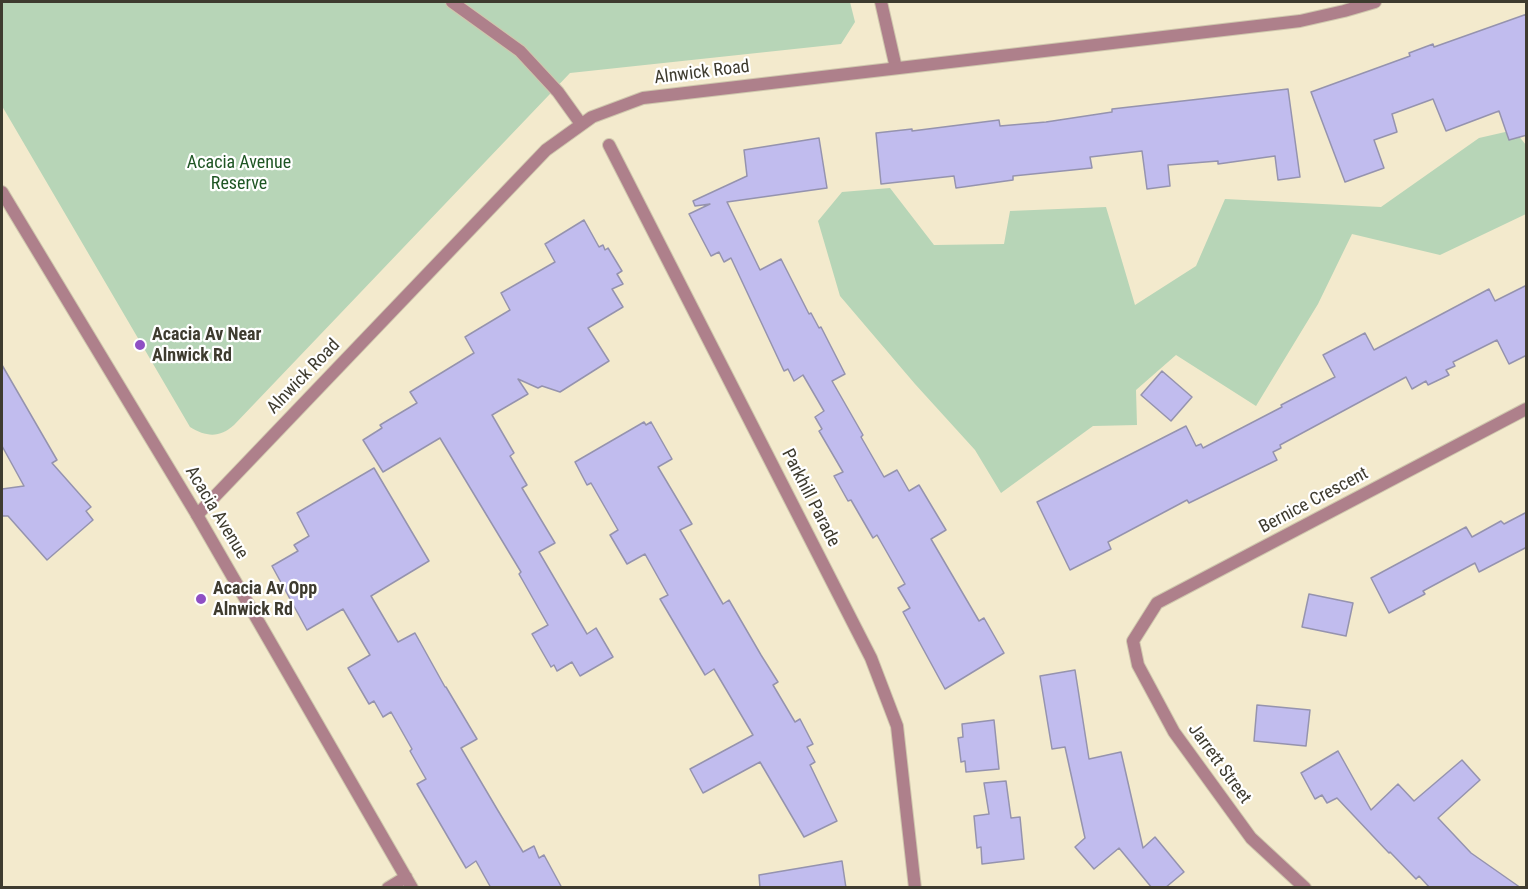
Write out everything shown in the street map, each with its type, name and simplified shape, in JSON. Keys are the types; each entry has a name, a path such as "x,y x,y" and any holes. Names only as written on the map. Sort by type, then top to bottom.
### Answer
{"street":[{"path":"452,2 520,51 558,92 581,124"},
{"path":"881,2 896,68"},
{"name":"Alnwick Road","path":"197,515 546,150 592,117 643,98 1300,21 1375,2"},
{"name":"Parkhill Parade","path":"609,145 871,658 897,726 915,888"},
{"name":"Acacia Avenue","path":"2,192 197,515 410,882"},
{"name":"Bernice Crescent","path":"1133,641 1157,603 1527,409"},
{"name":"Jarrett Street","path":"1133,641 1138,665 1174,732 1251,838 1305,888"},
{"path":"388,888 410,882"}],"green space":[{"name":"Acacia Avenue Reserve","path":"2,2 850,2 855,22 841,44 570,73 234,425 213,435 190,427 2,106"},
{"path":"1514,130 1526,145 1526,214 1440,255 1352,234 1318,304 1256,406 1176,355 1136,390 1137,425 1093,426 1001,493 975,450 840,296 818,221 842,192 890,188 934,245 1004,244 1010,211 1106,207 1135,305 1196,266 1225,199 1381,207 1479,138"}],"building":[{"path":"1527,14 1527,135 1509,140 1499,111 1446,131 1433,99 1392,114 1397,132 1374,140 1384,168 1345,182 1311,92 1410,56 1409,53 1433,44 1434,47"},
{"path":"1288,89 1300,177 1278,180 1275,156 1218,164 1218,161 1168,165 1170,186 1147,189 1142,151 1090,157 1092,168 1013,176 1013,180 956,188 954,176 881,184 876,133 999,120 1000,126 1046,122 1112,112 1112,109"},
{"path":"819,138 827,188 727,202 760,270 781,259 809,314 811,313 819,328 821,327 845,374 832,381 863,435 861,437 884,477 897,470 909,491 919,485 946,530 931,539 979,621 984,618 1004,653 945,689 903,612 910,608 898,588 905,584 877,535 873,538 834,476 843,472 819,431 822,429 815,417 824,411 803,375 794,381 788,369 784,371 731,258 724,262 719,252 711,256 689,214 710,204 695,206 693,201 747,176 744,150"},
{"path":"584,220 599,247 603,245 605,250 608,248 622,271 617,274 623,284 612,289 623,307 588,328 609,361 560,392 542,386 538,388 518,379 528,394 492,415 514,453 510,456 527,485 522,488 555,543 539,552 587,634 596,628 613,657 580,676 572,662 557,671 554,665 551,667 532,634 548,625 519,574 521,572 440,438 383,472 363,440 382,428 380,425 417,403 410,392 474,353 465,337 510,310 501,293 555,262 545,244"},
{"path":"1527,285 1527,355 1509,364 1497,340 1453,362 1455,366 1446,370 1449,375 1428,385 1426,381 1412,389 1406,377 1280,445 1281,448 1273,452 1277,460 1189,503 1187,500 1108,542 1111,549 1070,570 1037,502 1186,426 1196,446 1201,444 1203,448 1335,377 1323,355 1365,333 1374,350 1489,289 1495,301"},
{"path":"2,365 57,460 52,463 91,507 86,511 93,520 47,560 8,516 2,516 2,489 24,486 2,446"},
{"path":"1162,371 1192,397 1171,421 1141,395"},
{"path":"644,422 646,425 651,422 672,459 658,467 692,524 680,530 723,604 729,600 778,682 773,685 795,722 800,719 813,744 807,747 815,762 810,765 837,821 804,837 760,762 703,793 690,769 753,735 714,669 705,675 660,599 668,595 645,554 627,564 610,535 618,530 591,483 587,485 575,462"},
{"path":"374,468 429,561 371,596 398,642 415,633 477,739 461,748 523,852 534,846 539,858 544,855 562,888 491,888 476,861 466,868 417,784 426,779 391,712 383,717 374,701 369,704 348,668 370,655 343,609 307,630 272,566 298,551 294,545 309,536 297,513"},
{"path":"1527,512 1527,547 1479,572 1475,563 1423,591 1425,594 1389,613 1371,578 1466,527 1472,537 1501,521 1504,524"},
{"path":"1309,594 1353,603 1346,636 1302,627"},
{"path":"1075,670 1089,759 1121,752 1143,848 1155,837 1184,872 1165,888 1152,888 1119,848 1094,869 1075,847 1085,838 1065,747 1052,749 1040,676"},
{"path":"1257,705 1310,710 1306,746 1254,741"},
{"path":"994,720 999,769 966,772 965,761 961,762 958,738 963,737 962,724"},
{"path":"1338,751 1371,810 1398,784 1414,801 1462,760 1480,780 1438,818 1471,853 1521,888 1430,888 1419,876 1416,879 1337,798 1327,803 1322,795 1315,799 1301,773"},
{"path":"1006,781 1011,818 1020,817 1024,859 982,864 981,847 977,848 974,816 989,814 984,783"},
{"path":"842,861 846,888 760,888 759,875"}],"place":[{"name":"Acacia Av Near Alnwick Rd","path":"140,345"},
{"name":"Acacia Av Opp Alnwick Rd","path":"201,599"}]}
